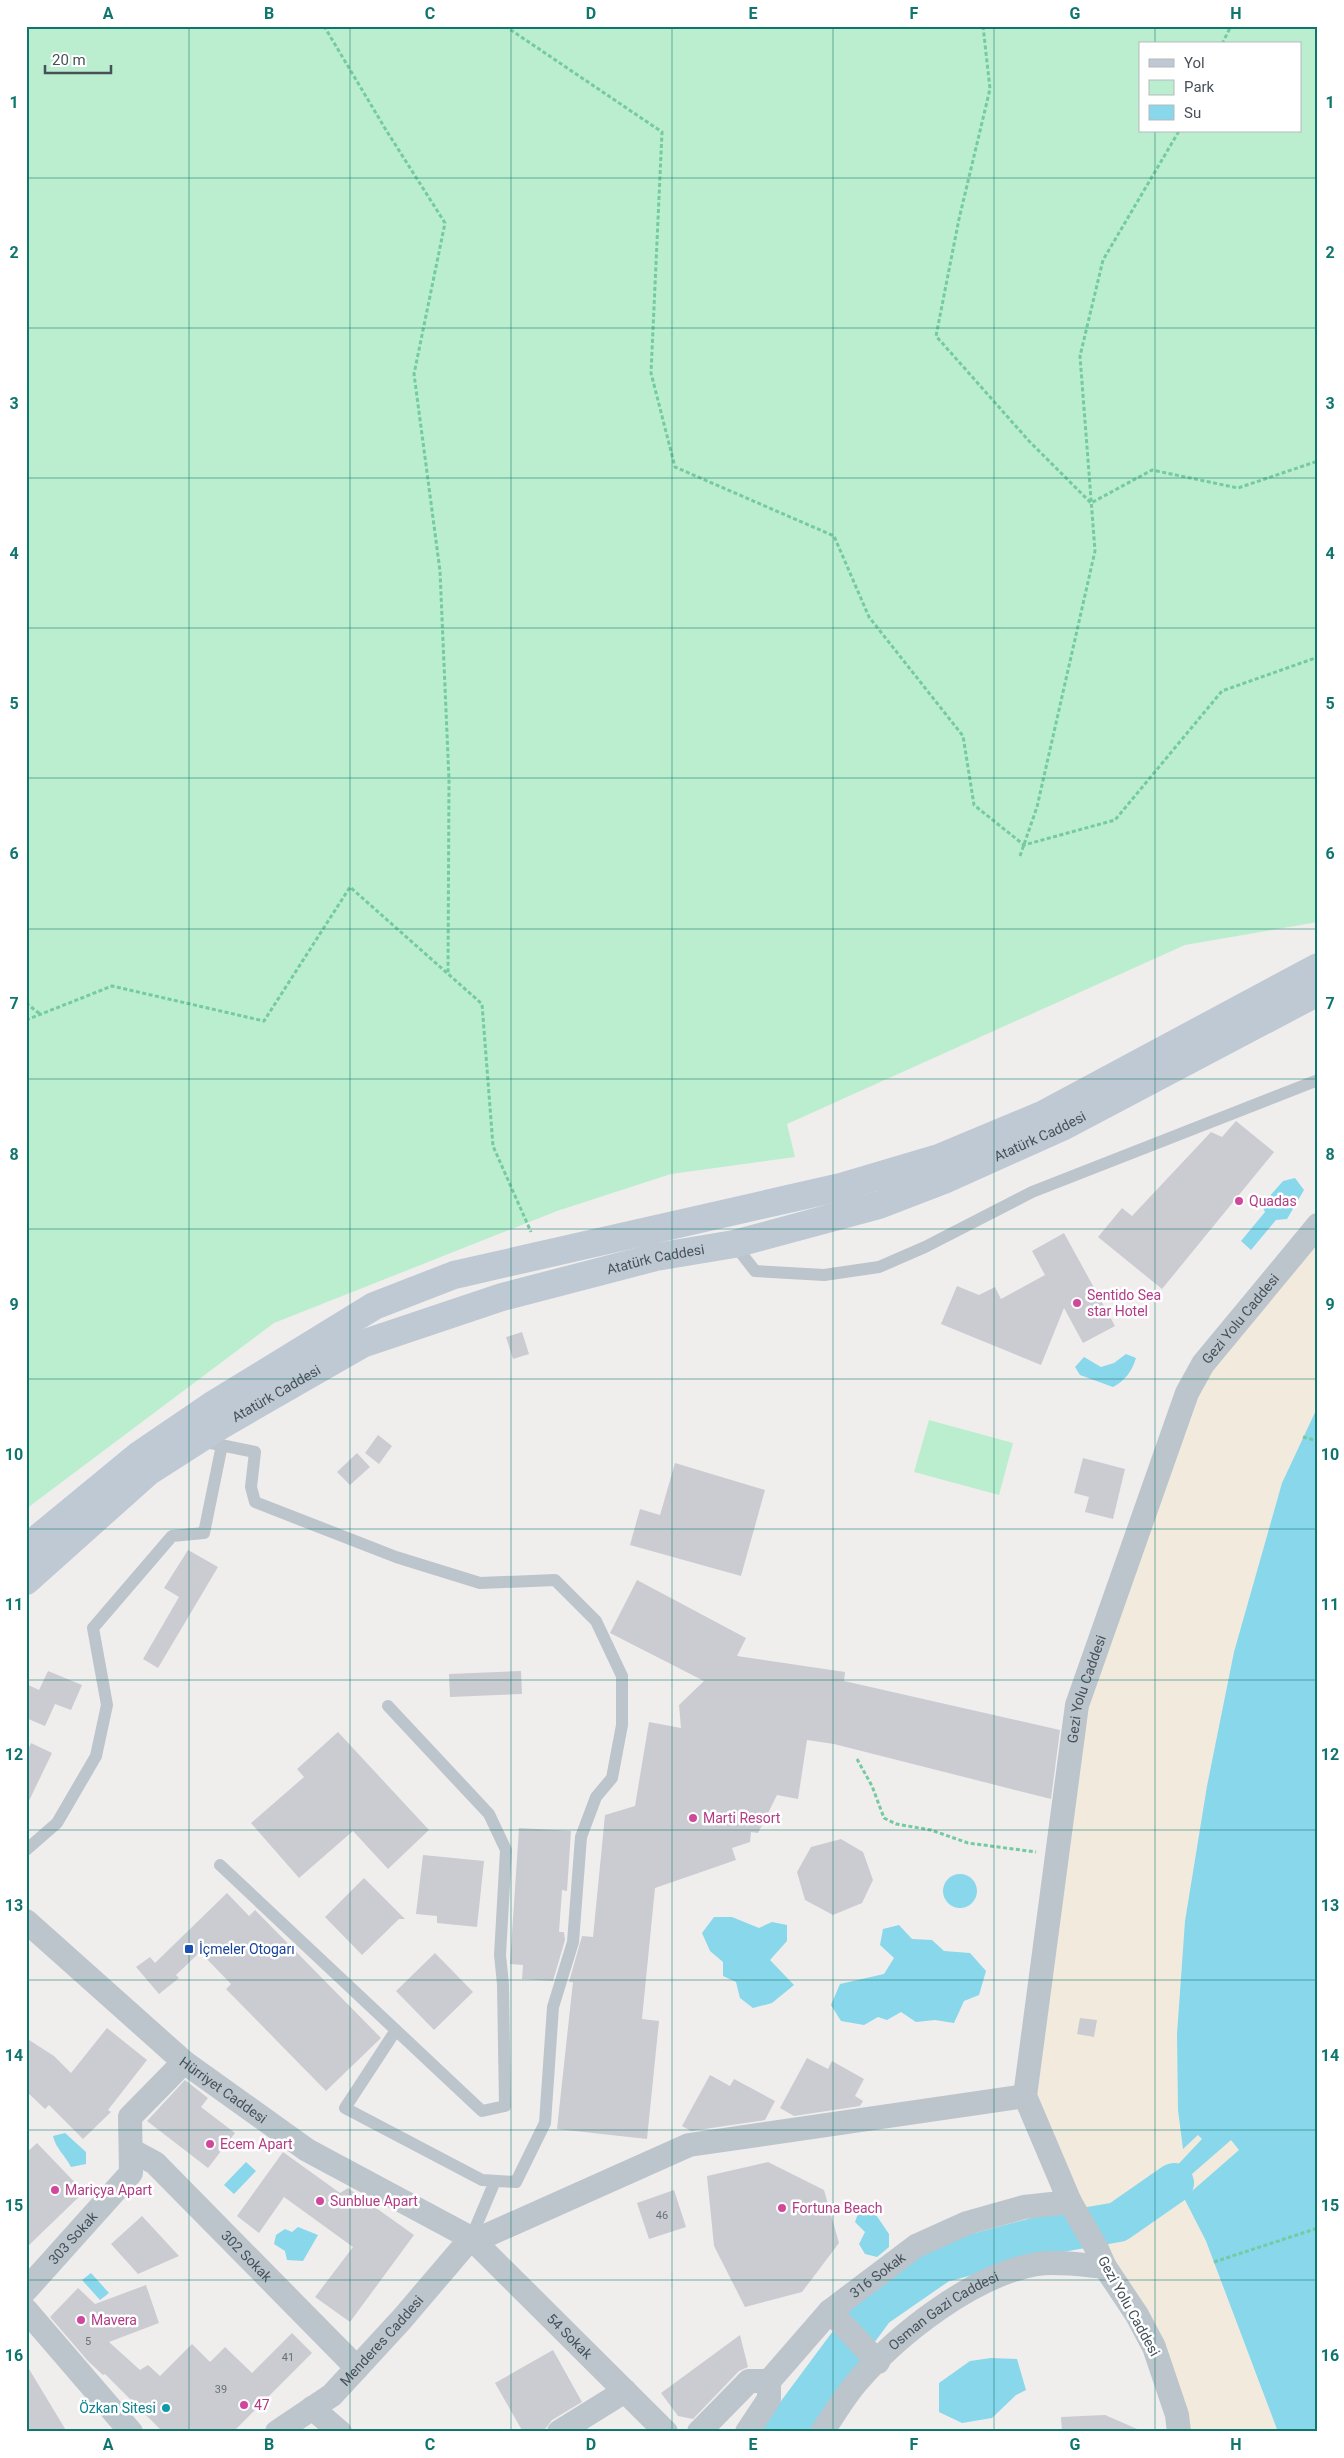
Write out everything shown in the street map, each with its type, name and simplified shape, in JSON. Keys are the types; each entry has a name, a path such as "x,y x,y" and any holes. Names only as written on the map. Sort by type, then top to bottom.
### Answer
{"street":[{"name":"Atatürk Caddesi","path":"26,1551 37,1539 139,1455 211,1406 374,1306 454,1275 841,1186 939,1158 1042,1115 1318,967"},
{"name":"Atatürk Caddesi","path":"26,1581 148,1472 210,1443 362,1344 502,1297 656,1257 734,1244 878,1205 944,1180 1062,1127 1318,992"},
{"name":"Gezi Yolu Caddesi","path":"1179,2432 1177,2415 1154,2347 1137,2315 1101,2258 1074,2207 1025,2096 1077,1705 1187,1393 1203,1364 1318,1224"},
{"name":"Hürriyet Caddesi","path":"26,1921 184,2062 307,2150 473,2239"},
{"name":"303 Sokak","path":"26,2290 131,2173 130,2117 184,2062"},
{"path":"473,2239 689,2145 1025,2096"},
{"name":"302 Sokak","path":"131,2150 155,2163 357,2368"},
{"name":"316 Sokak","path":"769,2381 835,2316 916,2246 967,2223 1024,2207 1074,2207"},
{"name":"Menderes Caddesi","path":"277,2432 332,2395 473,2239"},
{"name":"54 Sokak","path":"473,2239 666,2432"},
{"name":"Osman Gazi Caddesi","path":"822,2432 857,2382 871,2355 991,2277 1037,2264 1076,2264 1101,2258"},
{"path":"26,2310 131,2432"},
{"path":"835,2316 871,2355"},
{"path":"699,2432 749,2381 769,2381 769,2399 746,2432"},
{"path":"559,2432 626,2391"},
{"path":"312,2408 340,2432"}],"lane":[{"path":"734,1244 755,1271 824,1275 879,1267 925,1247 1032,1192 1318,1080"},
{"path":"26,1850 57,1823 96,1756 107,1705 92,1628 172,1536 204,1533 210,1443 256,1452 250,1487 255,1502 396,1557 480,1583 555,1580 596,1621 622,1676 622,1725 612,1778 596,1798 582,1836 573,1942 553,2007 545,2123 516,2182 482,2180 345,2108 396,2030"},
{"path":"220,1865 482,2111 505,2106 503,1984 500,1955 506,1850 489,1814 388,1706"},
{"path":"473,2239 495,2180"}],"path":[{"path":"324,26 386,130 445,223 414,374 440,571 449,780 448,974"},
{"path":"505,26 662,132 651,373 675,467 834,536 868,616 963,736 974,805 1024,845"},
{"path":"983,26 990,89 959,219 936,336 1029,441 1091,504"},
{"path":"1223,42 1231,26"},
{"path":"1020,856 1038,807 1095,551 1080,356 1103,260 1178,132"},
{"path":"1091,504 1152,470 1238,488 1318,461"},
{"path":"1024,845 1115,820 1222,691 1318,657"},
{"path":"26,1020 112,986 264,1021 350,887 482,1004 493,1146 542,1256"},
{"path":"26,1003 40,1014"},
{"path":"1303,1436 1318,1441"},
{"path":"858,1759 872,1786 884,1818 896,1824 931,1830 968,1843 1057,1855"},
{"path":"1214,2262 1318,2228"}],"green space":[{"path":"26,26 1318,26 1318,922 1185,945 787,1124 795,1157 671,1174 557,1211 274,1323 26,1509"},
{"path":"929,1420 1013,1443 999,1495 914,1472"}],"sand":[{"path":"1318,1225 1318,1406 1282,1483 1234,1652 1207,1786 1185,1921 1177,2034 1178,2110 1184,2148 1198,2135 1203,2139 1170,2173 1177,2188 1231,2139 1239,2150 1185,2198 1206,2241 1278,2432 1179,2432 1177,2415 1025,2096 1077,1705 1187,1393"}],"water":[{"path":"1295,1178 1304,1190 1287,1219 1276,1220 1251,1250 1241,1241 1265,1212 1262,1205 1283,1181"},
{"path":"1126,1354 1136,1358 1124,1379 1113,1387 1080,1375 1075,1367 1084,1357 1101,1367 1114,1363"},
{"path":"1318,1406 1318,2432 1278,2432 1206,2241 1184,2198 1239,2150 1231,2140 1176,2188 1170,2173 1202,2139 1198,2135 1183,2149 1178,2110 1177,2034 1185,1921 1207,1786 1234,1652 1282,1483"},
{"path":"960,1874 972,1879 977,1891 972,1903 960,1908 948,1903 943,1891 948,1879"},
{"path":"714,1917 732,1917 759,1928 772,1922 787,1925 787,1941 770,1960 794,1985 772,2003 753,2008 740,1998 736,1982 723,1976 723,1962 710,1951 702,1933"},
{"path":"899,1925 912,1939 932,1940 944,1951 970,1953 986,1971 979,1995 964,2001 954,2023 935,2020 916,2022 901,2012 887,2020 878,2017 864,2025 841,2021 831,2005 840,1984 884,1974 894,1958 880,1945 883,1929"},
{"path":"65,2133 86,2152 86,2164 71,2167 56,2145 53,2136"},
{"path":"246,2162 256,2171 234,2194 224,2185"},
{"path":"860,2208 874,2212 889,2234 889,2247 877,2257 865,2254 859,2244 865,2232 855,2222"},
{"path":"298,2227 318,2235 303,2261 287,2260 285,2251 274,2244 276,2235 285,2229 292,2232"},
{"path":"91,2273 109,2293 100,2300 82,2280"},
{"path":"991,2358 1017,2359 1026,2390 1016,2395 992,2418 962,2423 939,2412 939,2383 970,2361"}],"building":[{"path":"1236,1121 1274,1152 1162,1289 1098,1237 1122,1208 1132,1216 1211,1132 1222,1137"},
{"path":"1064,1233 1115,1326 1083,1343 1064,1308 1041,1365 941,1324 957,1286 979,1295 995,1287 1001,1299 1045,1275 1032,1251"},
{"path":"522,1332 529,1354 513,1359 506,1337"},
{"path":"378,1435 392,1446 379,1464 365,1453"},
{"path":"357,1453 370,1467 350,1485 337,1472"},
{"path":"1083,1458 1125,1469 1113,1519 1085,1512 1089,1497 1074,1493"},
{"path":"675,1463 765,1490 741,1576 630,1545 640,1509 660,1515"},
{"path":"188,1550 218,1567 158,1668 143,1659 179,1597 164,1588"},
{"path":"637,1580 746,1638 737,1656 845,1672 844,1681 1060,1730 1051,1799 834,1744 807,1740 798,1799 777,1795 758,1833 751,1832 750,1842 732,1848 736,1860 655,1888 642,2019 659,2021 647,2139 557,2129 573,1982 569,1982 582,1936 593,1937 605,1815 635,1806 649,1722 681,1728 679,1705 704,1681 610,1633"},
{"path":"48,1671 82,1685 71,1710 55,1704 45,1726 26,1718 26,1684 39,1690"},
{"path":"521,1671 522,1694 450,1697 449,1674"},
{"path":"338,1732 429,1830 388,1869 353,1831 299,1878 251,1823 304,1777 297,1769"},
{"path":"31,1743 52,1753 26,1807 26,1754"},
{"path":"519,1828 571,1831 567,1891 562,1890 559,1932 564,1932 565,1940 553,1981 522,1979 523,1965 510,1964"},
{"path":"841,1839 863,1852 873,1880 862,1903 833,1915 805,1900 797,1872 811,1847"},
{"path":"423,1855 484,1861 477,1927 437,1923 437,1916 416,1914"},
{"path":"364,1878 405,1919 399,1919 362,1955 325,1917"},
{"path":"227,1893 249,1916 255,1910 381,2038 326,2091 226,1989 231,1984 200,1952 176,1975 179,1978 159,1994 136,1967 150,1957 155,1963"},
{"path":"435,1953 473,1992 434,2030 396,1991"},
{"path":"1080,2018 1097,2020 1094,2037 1077,2034"},
{"path":"107,2028 147,2060 108,2110 111,2112 83,2139 49,2105 45,2109 26,2091 26,2038 54,2056 71,2073"},
{"path":"807,2058 828,2069 832,2061 864,2079 855,2096 863,2101 860,2106 794,2116 780,2108"},
{"path":"710,2075 730,2086 734,2079 775,2101 765,2120 691,2131 682,2126"},
{"path":"185,2080 208,2098 201,2107 235,2133 208,2168 147,2121"},
{"path":"37,2143 84,2192 26,2248 26,2153"},
{"path":"283,2152 340,2193 348,2188 414,2235 350,2322 315,2297 353,2247 284,2197 259,2233 237,2216"},
{"path":"768,2162 824,2190 839,2243 802,2292 745,2307 714,2246 707,2176"},
{"path":"674,2190 686,2227 649,2239 637,2203"},
{"path":"142,2216 179,2256 138,2274 111,2244"},
{"path":"146,2285 159,2323 109,2342 140,2370 148,2365 160,2376 192,2344 210,2362 225,2347 252,2373 292,2333 312,2353 233,2432 163,2432 105,2374 103,2375 88,2361 50,2317 78,2288 95,2304"},
{"path":"740,2335 748,2367 739,2371 693,2419 678,2416 661,2393"},
{"path":"553,2350 582,2402 552,2420 540,2432 523,2432 495,2383"},
{"path":"26,2364 67,2432 26,2432"},
{"path":"1105,2415 1144,2432 1062,2432 1061,2417"}],"waterway":[{"path":"783,2432 875,2308 940,2263 1049,2234 1118,2222 1174,2183"}],"place":[{"name":"Quadas","path":"1239,1201"},
{"name":"Sentido Sea star Hotel","path":"1077,1303"},
{"name":"Marti Resort","path":"693,1818"},
{"name":"İçmeler Otogarı","path":"189,1949"},
{"name":"Ecem Apart","path":"210,2144"},
{"name":"Mariçya Apart","path":"55,2190"},
{"name":"Sunblue Apart","path":"320,2201"},
{"name":"Fortuna Beach","path":"782,2208"},
{"name":"Mavera","path":"81,2320"},
{"name":"47","path":"244,2405"},
{"name":"Özkan Sitesi","path":"166,2408"}]}
